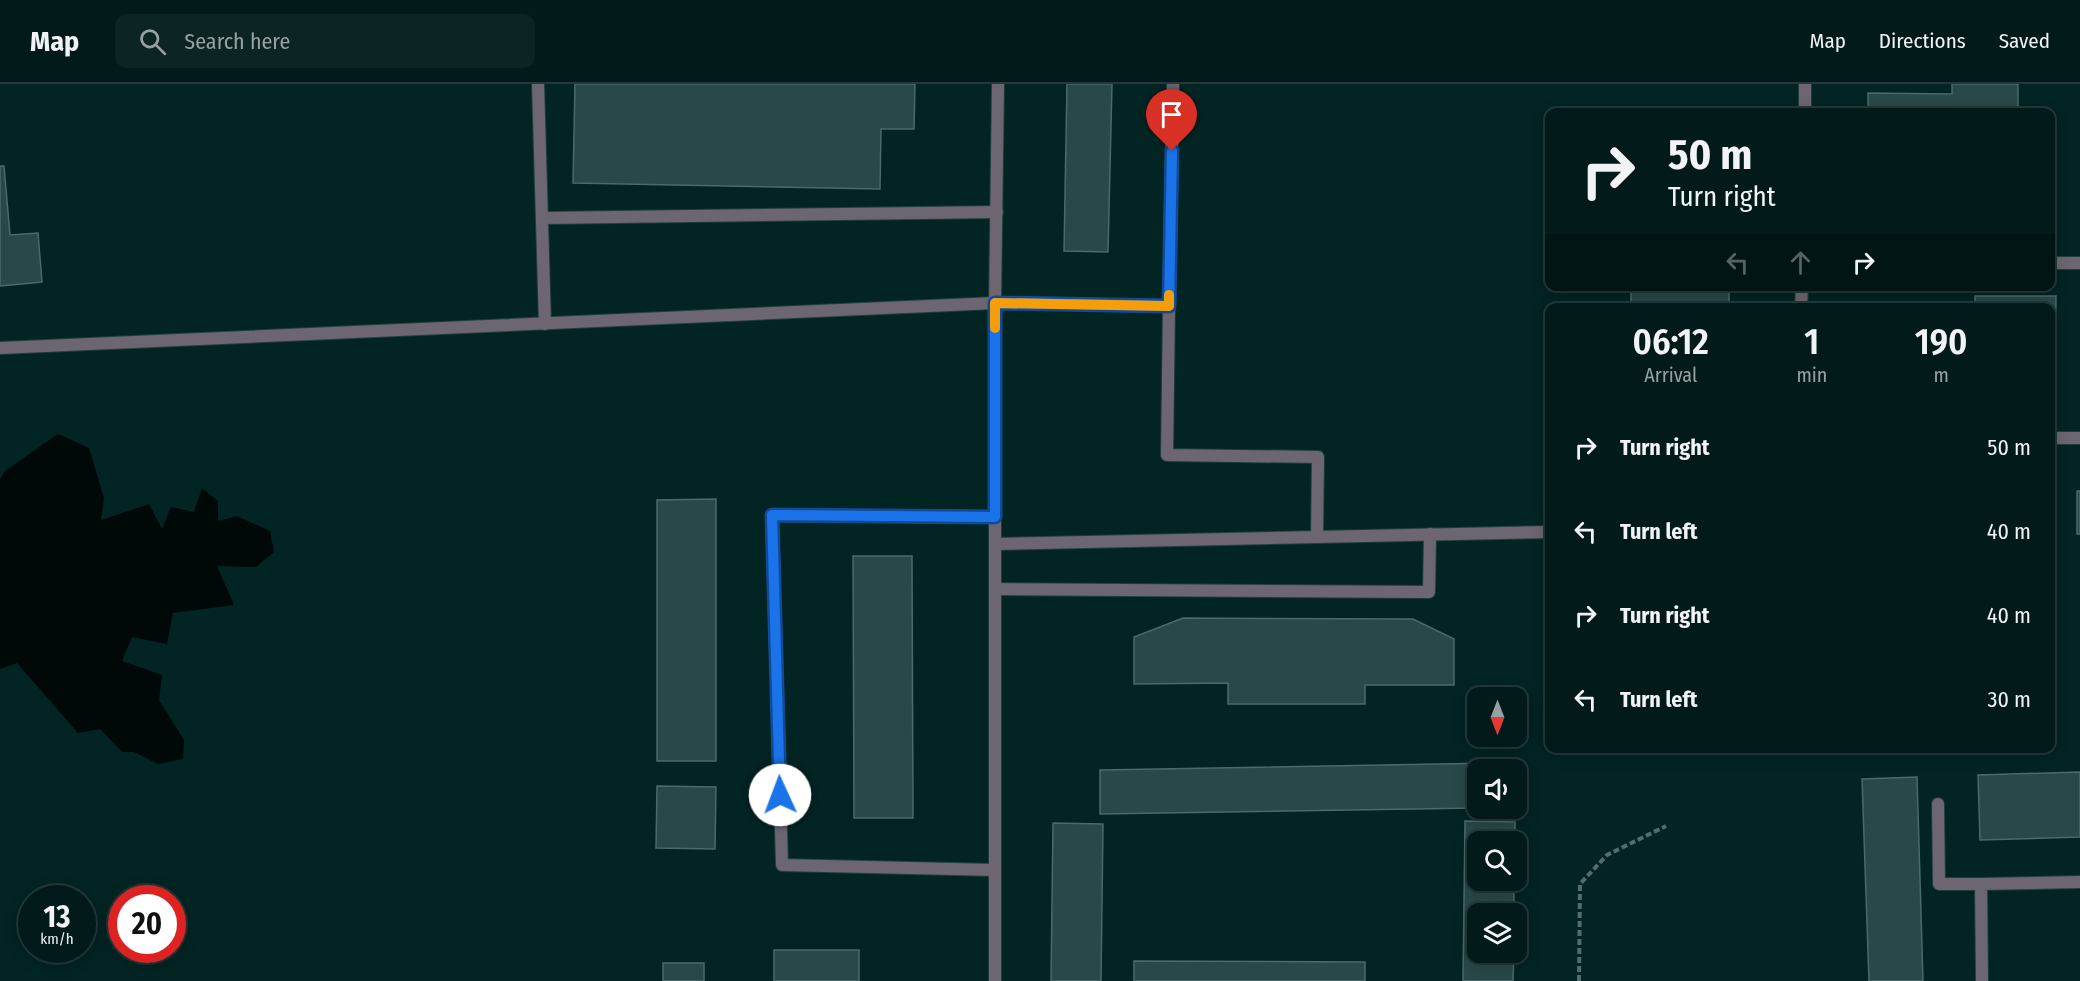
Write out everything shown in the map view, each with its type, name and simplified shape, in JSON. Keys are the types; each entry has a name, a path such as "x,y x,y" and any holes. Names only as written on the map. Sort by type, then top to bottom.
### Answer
{"street":[{"path":"538,84 545,324"},
{"path":"995,981 995,303 998,84"},
{"path":"1173,84 1167,455 1318,457 1317,537"},
{"path":"1805,84 1805,108"},
{"path":"542,218 997,212"},
{"path":"2055,263 2080,263"},
{"path":"0,348 995,303 1169,306"},
{"path":"2055,438 2080,438"},
{"path":"995,517 772,515 782,865 995,870"},
{"path":"995,544 1545,532"},
{"path":"995,589 1429,592 1430,534"},
{"path":"1938,804 1939,884 2080,882"},
{"path":"1981,884 1982,981"}],"path":[{"path":"1579,981 1580,884 1607,855 1666,826"}],"shaded area":[{"path":"58,434 89,448 104,498 101,520 149,504 162,529 171,507 194,512 202,488 218,501 218,521 237,516 270,531 274,552 256,567 217,566 234,605 173,613 167,644 132,637 122,661 162,675 159,700 184,740 183,759 158,764 134,752 122,752 100,729 78,733 17,663 0,669 0,479 5,471"}],"building":[{"path":"575,84 915,84 914,129 881,129 880,189 573,183"},
{"path":"1067,84 1112,84 1108,252 1064,251"},
{"path":"1952,84 2018,84 2018,108 1868,108 1868,93 1952,94"},
{"path":"0,166 4,166 10,235 38,233 42,282 0,286"},
{"path":"1631,291 1729,291 1729,303 1631,303"},
{"path":"1975,296 2056,296 2055,383 2055,303 1975,303"},
{"path":"2077,491 2080,491 2080,534 2077,534"},
{"path":"716,499 716,761 657,761 657,500"},
{"path":"853,556 912,556 913,818 854,818"},
{"path":"1183,618 1413,619 1454,639 1454,685 1365,685 1365,704 1228,704 1228,683 1134,684 1134,637"},
{"path":"1467,763 1467,808 1100,814 1100,770"},
{"path":"2080,772 2080,837 1980,840 1978,775"},
{"path":"1917,777 1923,981 1869,981 1862,779"},
{"path":"657,786 716,787 715,849 656,848"},
{"path":"1465,821 1515,822 1515,831 1467,831 1467,891 1514,891 1514,903 1467,903 1467,963 1514,963 1513,981 1463,981"},
{"path":"1053,823 1103,824 1101,981 1051,981"},
{"path":"774,950 859,950 859,981 774,981"},
{"path":"1134,961 1365,962 1365,981 1134,981"},
{"path":"663,963 704,963 704,981 663,981"}],"slow traffic":[{"path":"995,328 995,303 1169,306 1169,295"}],"route":[{"path":"780,795 772,515 995,517 995,303 1169,306 1172,151"}]}
